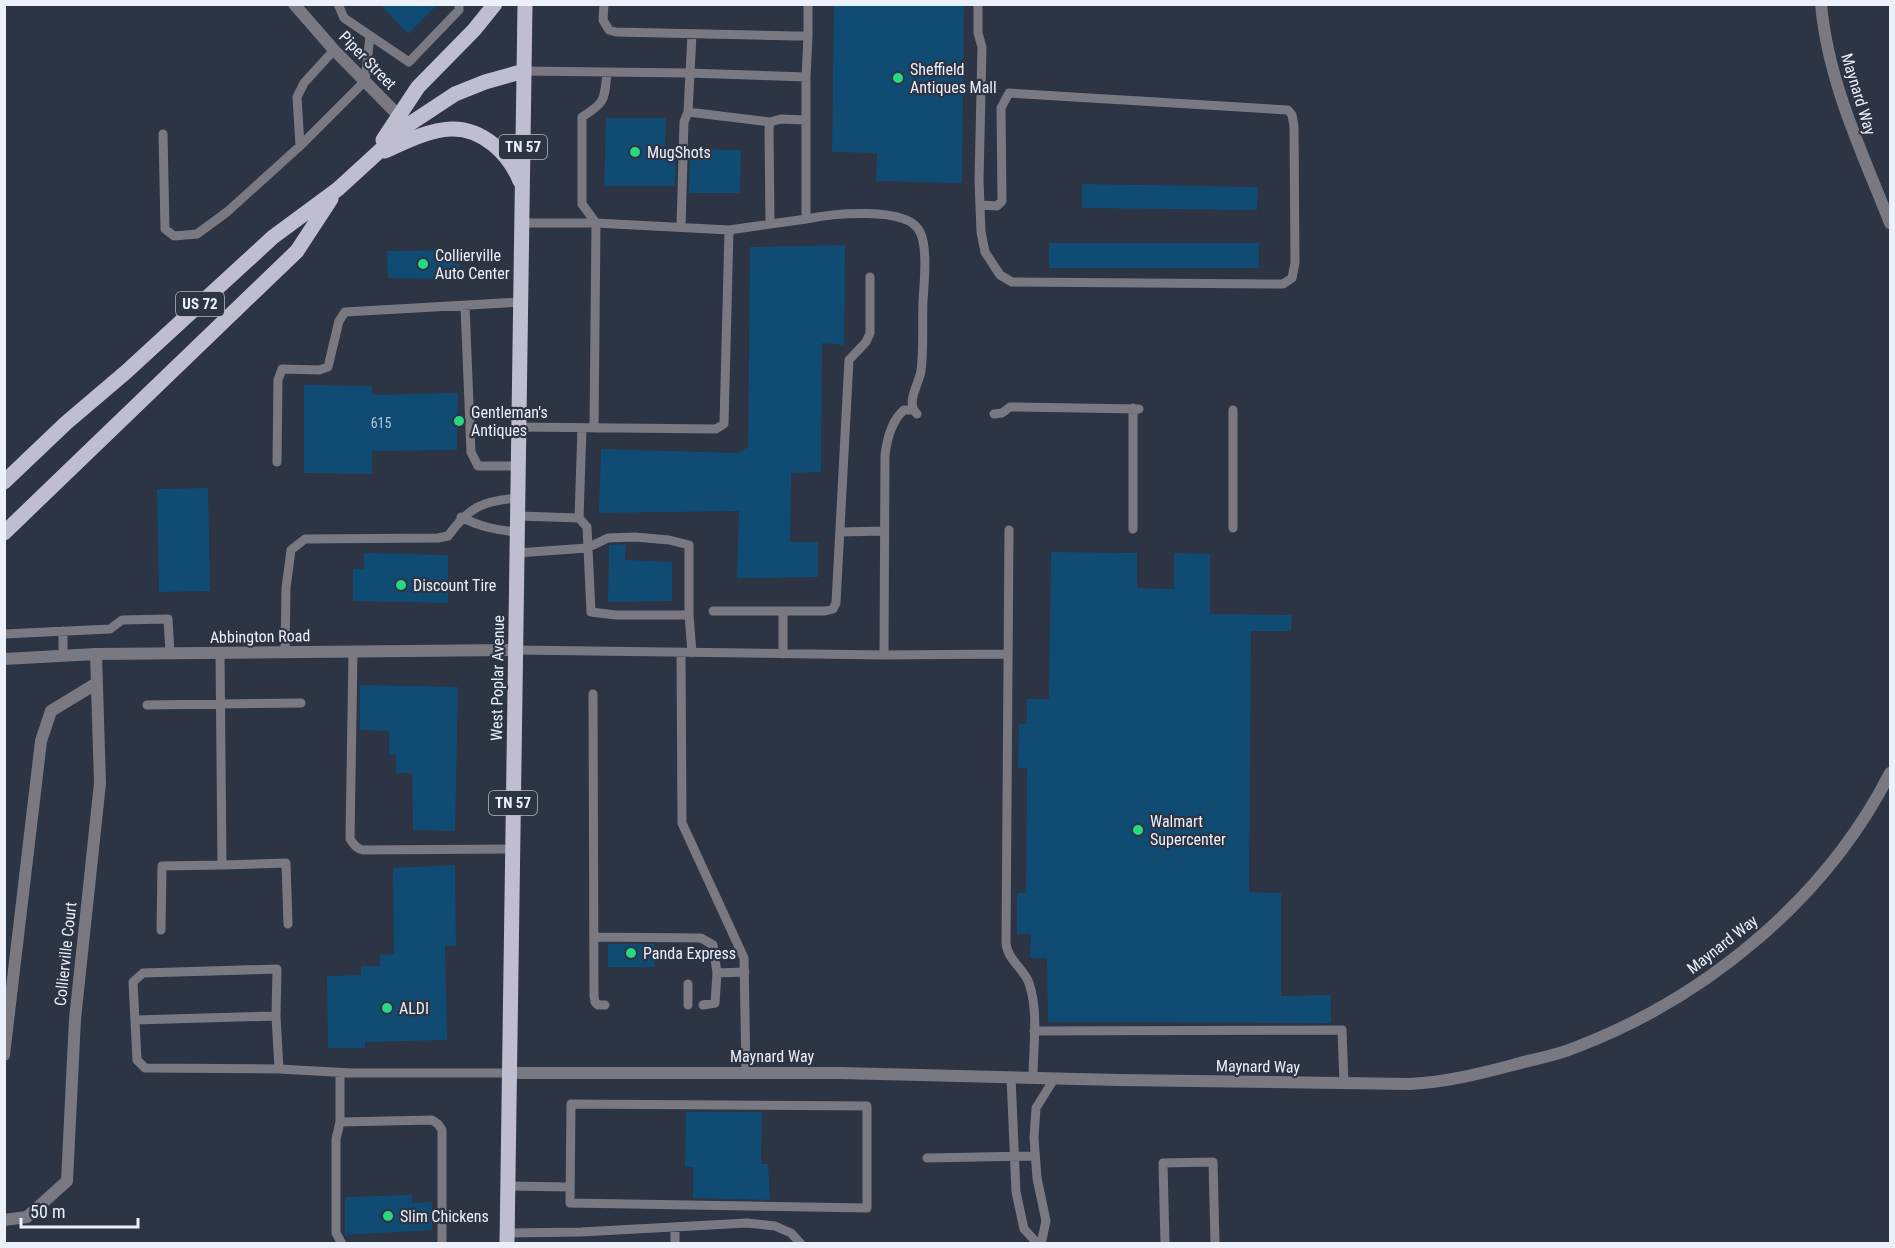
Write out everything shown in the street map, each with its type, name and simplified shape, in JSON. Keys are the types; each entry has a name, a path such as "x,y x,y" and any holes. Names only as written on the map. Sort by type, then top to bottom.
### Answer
{"main road":[{"name":"US 72","path":"4,482 66,423 126,372 273,237 338,189 374,156 403,120 418,87 474,30 495,4"},
{"name":"West Poplar Avenue","path":"507,1238 525,4"},
{"name":"US 72","path":"403,120 455,94 485,82 524,71"},
{"path":"374,156 420,136 451,129 473,133 502,151 514,166 522,188"},
{"name":"US 72","path":"4,533 297,251 338,189"}],"street":[{"name":"Piper Street","path":"294,4 334,50 420,136"},
{"name":"Maynard Way","path":"1821,4 1822,22 1834,78 1854,135 1890,223"},
{"name":"Abbington Road","path":"4,659 96,654 516,650"},
{"name":"Collierville Court","path":"4,1220 27,1217 67,1181 75,1019 100,783 96,654"},
{"path":"4,1055 41,741 51,711 97,683"},
{"name":"Maynard Way","path":"509,1073 841,1072 1054,1079 1410,1084 1443,1082 1573,1049 1633,1022 1706,979 1748,947 1798,902 1839,856 1890,773"}],"lane":[{"path":"338,4 344,18 409,62 459,10 459,4"},
{"path":"603,4 603,20 609,30 616,32 808,36"},
{"path":"806,219 808,4"},
{"path":"978,4 978,33 982,47 980,205 981,232 985,252 1000,275 1012,282 1283,284 1292,278 1295,263 1294,126 1292,115 1288,110 1009,93 1001,108 1002,201 997,206 980,205"},
{"path":"681,227 684,122 688,112 692,34"},
{"path":"163,134 165,229 174,236 197,234 227,212 300,146 365,81 370,36"},
{"path":"300,146 297,97 304,82 334,50"},
{"path":"524,71 806,77"},
{"path":"594,428 596,223 582,204 582,117 598,107 604,98 607,73"},
{"path":"688,112 770,122 781,119 806,120"},
{"path":"770,122 770,224"},
{"path":"522,223 596,223 729,230 828,214 885,214 912,223 920,231 924,251 921,372 911,409 894,423 886,442 884,656"},
{"path":"519,428 716,429 724,424 729,230"},
{"path":"713,611 825,611 833,609 836,603 849,360 866,342 870,333 870,277"},
{"path":"277,462 278,380 282,369 319,370 328,367 339,321 345,312 520,302"},
{"path":"465,306 471,452 478,466 518,466"},
{"path":"993,414 1002,413 1010,407 1136,409 1133,529"},
{"path":"1233,410 1233,528"},
{"path":"582,428 579,518 587,527 591,612 616,615 690,615"},
{"path":"285,652 285,588 291,550 305,539 438,538 448,536 461,517 492,500 518,498"},
{"path":"518,516 579,518"},
{"path":"461,517 491,530 517,532"},
{"path":"1009,530 1006,949 1022,969 1030,986 1034,1031 1033,1078"},
{"path":"841,532 884,531"},
{"path":"517,553 587,548 608,538 669,540 689,545 692,653"},
{"path":"783,611 783,654"},
{"path":"4,634 110,629 122,620 168,619 170,653"},
{"path":"63,631 63,656"},
{"path":"516,650 884,656 1008,654"},
{"path":"353,652 350,839 358,849 512,849"},
{"path":"220,653 222,865"},
{"path":"681,653 682,823 744,958 746,1073"},
{"path":"593,694 595,1002 598,1005 605,1005"},
{"path":"147,705 301,703"},
{"path":"161,930 162,866 286,863 288,924"},
{"path":"594,937 701,938 712,945 717,973 715,1003 703,1005"},
{"path":"279,1069 276,1016 277,969 143,973 133,982 137,1060 145,1068 279,1069 340,1073 509,1073"},
{"path":"717,973 745,972"},
{"path":"688,984 688,1005"},
{"path":"135,1020 276,1016"},
{"path":"1034,1031 1342,1030 1344,1083"},
{"path":"340,1073 340,1122 336,1139 336,1233 342,1244"},
{"path":"1011,1077 1016,1192 1024,1229 1040,1244 1046,1221 1035,1156 1036,1108 1054,1079"},
{"path":"571,1104 867,1106 867,1208 570,1203 570,1187 571,1104"},
{"path":"340,1122 432,1120 438,1124 442,1130 442,1244"},
{"path":"927,1158 1035,1156"},
{"path":"1165,1244 1163,1163 1213,1162 1215,1244"},
{"path":"507,1186 570,1187"},
{"path":"507,1238 747,1223 775,1226 791,1233 801,1244"},
{"path":"675,1228 675,1244"}],"building":[{"path":"380,4 438,4 408,34"},
{"name":"Sheffield Antiques Mall","path":"834,4 964,4 962,183 876,181 877,153 832,152"},
{"name":"MugShots","path":"606,118 666,118 665,149 676,149 675,186 604,186"},
{"path":"690,149 741,150 740,193 689,193"},
{"path":"1082,184 1258,187 1257,210 1082,208"},
{"path":"1049,243 1259,243 1259,268 1049,268"},
{"path":"845,245 844,345 822,343 821,472 791,473 790,542 818,542 818,577 737,578 739,511 599,513 601,449 738,453 748,447 750,247"},
{"name":"Collierville Auto Center","path":"459,250 460,279 388,278 387,251"},
{"path":"304,385 372,386 372,395 458,393 457,450 372,451 372,474 304,473"},
{"path":"208,488 210,591 159,592 157,489"},
{"path":"626,544 625,560 672,562 672,601 608,602 609,545"},
{"name":"Walmart Supercenter","path":"1051,552 1137,553 1137,588 1174,589 1174,553 1210,554 1210,614 1292,615 1291,631 1251,631 1249,892 1281,893 1281,996 1331,995 1331,1023 1048,1022 1047,958 1030,958 1031,934 1017,934 1017,893 1026,893 1027,768 1018,768 1019,724 1027,724 1027,699 1049,699"},
{"name":"Discount Tire","path":"364,553 448,555 448,603 353,601 353,569 364,569"},
{"path":"360,685 458,687 455,831 413,830 412,773 396,773 396,755 389,755 389,731 360,730"},
{"name":"ALDI","path":"455,865 456,946 445,946 447,1040 365,1042 365,1048 328,1048 327,976 361,975 361,966 380,966 380,955 394,954 393,868"},
{"name":"Panda Express","path":"608,944 654,944 654,967 608,967"},
{"path":"686,1112 762,1112 761,1164 768,1164 770,1200 693,1198 693,1167 685,1167"},
{"name":"Slim Chickens","path":"412,1195 412,1203 432,1202 432,1230 345,1235 345,1197"}],"place":[{"name":"Sheffield Antiques Mall","path":"898,78"},
{"name":"MugShots","path":"635,152"},
{"name":"Collierville Auto Center","path":"423,264"},
{"name":"Gentleman's Antiques","path":"459,421"},
{"name":"Discount Tire","path":"401,585"},
{"name":"Walmart Supercenter","path":"1138,830"},
{"name":"Panda Express","path":"631,953"},
{"name":"ALDI","path":"387,1008"},
{"name":"Slim Chickens","path":"388,1216"}]}
